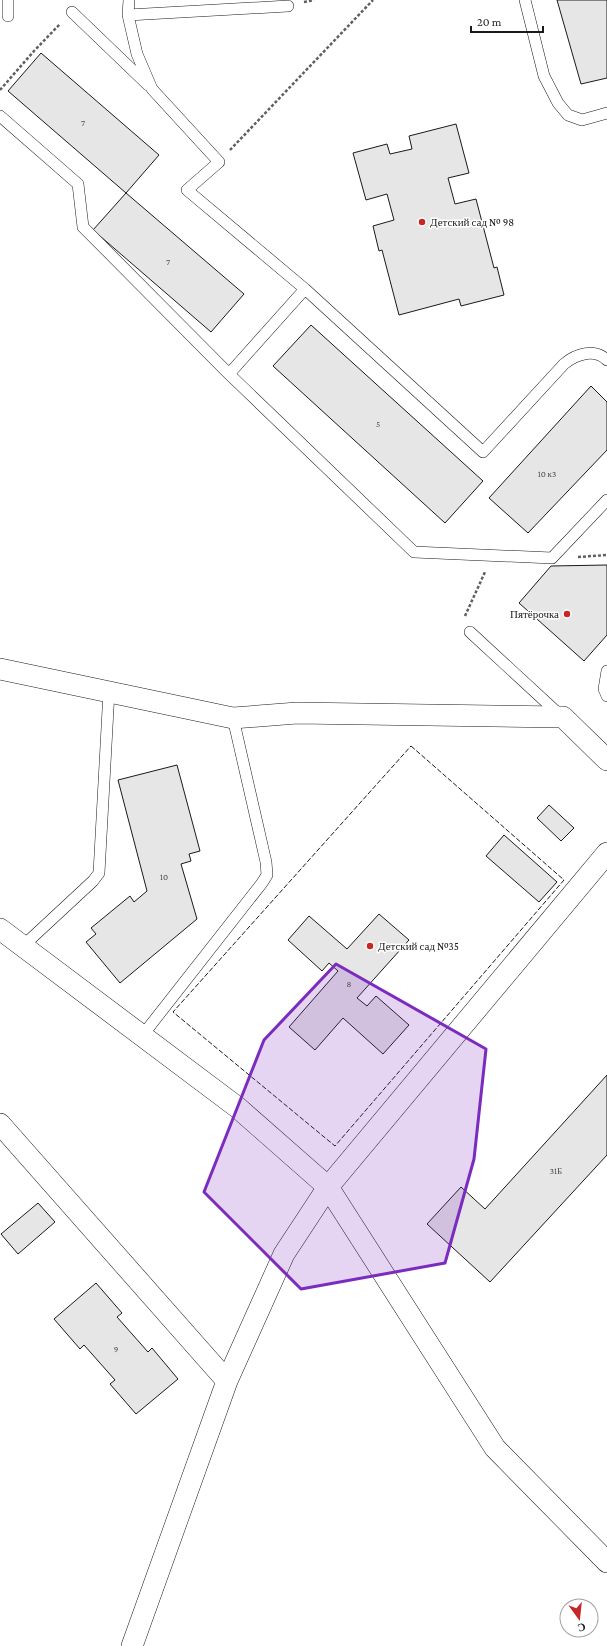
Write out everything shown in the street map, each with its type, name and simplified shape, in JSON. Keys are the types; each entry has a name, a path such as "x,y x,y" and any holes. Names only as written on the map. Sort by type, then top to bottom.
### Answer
{"street":[{"path":"0,669 233,718 297,713 563,717 607,760"},
{"path":"132,1646 227,1381 284,1254 328,1187 607,853"},
{"path":"0,929 237,1107 328,1187 495,1448 607,1562"},
{"path":"0,1124 227,1381"}],"lane":[{"path":"8,0 8,16"},
{"path":"129,0 128,15 137,54 152,88"},
{"path":"525,0 544,76 558,103 568,115 582,120 607,113"},
{"path":"128,15 288,6"},
{"path":"72,12 152,88 219,162 187,190 305,289 483,452 572,357 582,353 593,353 603,356 607,360"},
{"path":"0,116 78,184 83,227 229,374 414,552 552,558 607,500"},
{"path":"229,374 305,289"},
{"path":"470,632 563,717"},
{"path":"607,671 604,689 607,696"},
{"path":"23,946 93,881 99,873 109,692"},
{"path":"142,1036 267,875 266,862 233,718"}],"path":[{"path":"219,162 373,0"},
{"path":"0,90 34,51 72,12"},
{"path":"470,632 464,623 465,615 494,556"}],"highlighted area":[{"path":"336,964 486,1049 474,1159 445,1263 301,1289 204,1192 264,1040"}],"building":[{"path":"557,0 607,0 607,78 581,84"},
{"path":"41,53 159,155 126,193 8,91"},
{"path":"456,124 469,173 448,178 455,204 476,199 494,268 497,267 504,295 461,306 459,299 399,315 382,250 379,251 373,226 394,220 387,194 366,200 353,153 387,144 390,154 412,149 409,136"},
{"path":"126,193 244,294 211,332 93,230"},
{"path":"311,325 483,481 445,523 273,366"},
{"path":"591,386 607,402 607,450 528,533 489,498"},
{"path":"607,565 607,635 584,661 519,603 551,566"},
{"path":"177,765 200,851 189,854 191,861 181,864 197,919 120,983 86,942 96,934 91,928 130,896 134,902 147,891 118,780"},
{"path":"549,805 574,828 561,841 537,818"},
{"path":"504,835 557,882 539,902 486,856"},
{"path":"379,914 409,940 357,998 367,1006 376,996 409,1025 383,1054 343,1018 315,1050 289,1027 338,971 329,963 322,971 288,940 309,916 347,949"},
{"path":"607,1075 607,1155 490,1282 427,1224 461,1187 485,1209"},
{"path":"38,1203 55,1222 18,1254 1,1234"},
{"path":"96,1283 122,1313 117,1317 148,1352 152,1348 178,1379 136,1414 110,1384 115,1380 84,1345 80,1349 54,1319"}],"fence":[{"path":"411,746 564,880 335,1146 173,1012 411,746"}],"place":[{"name":"Детский сад № 98","path":"422,222"},
{"name":"Пятёрочка","path":"567,614"},
{"name":"Детский сад №35","path":"370,946"}]}
